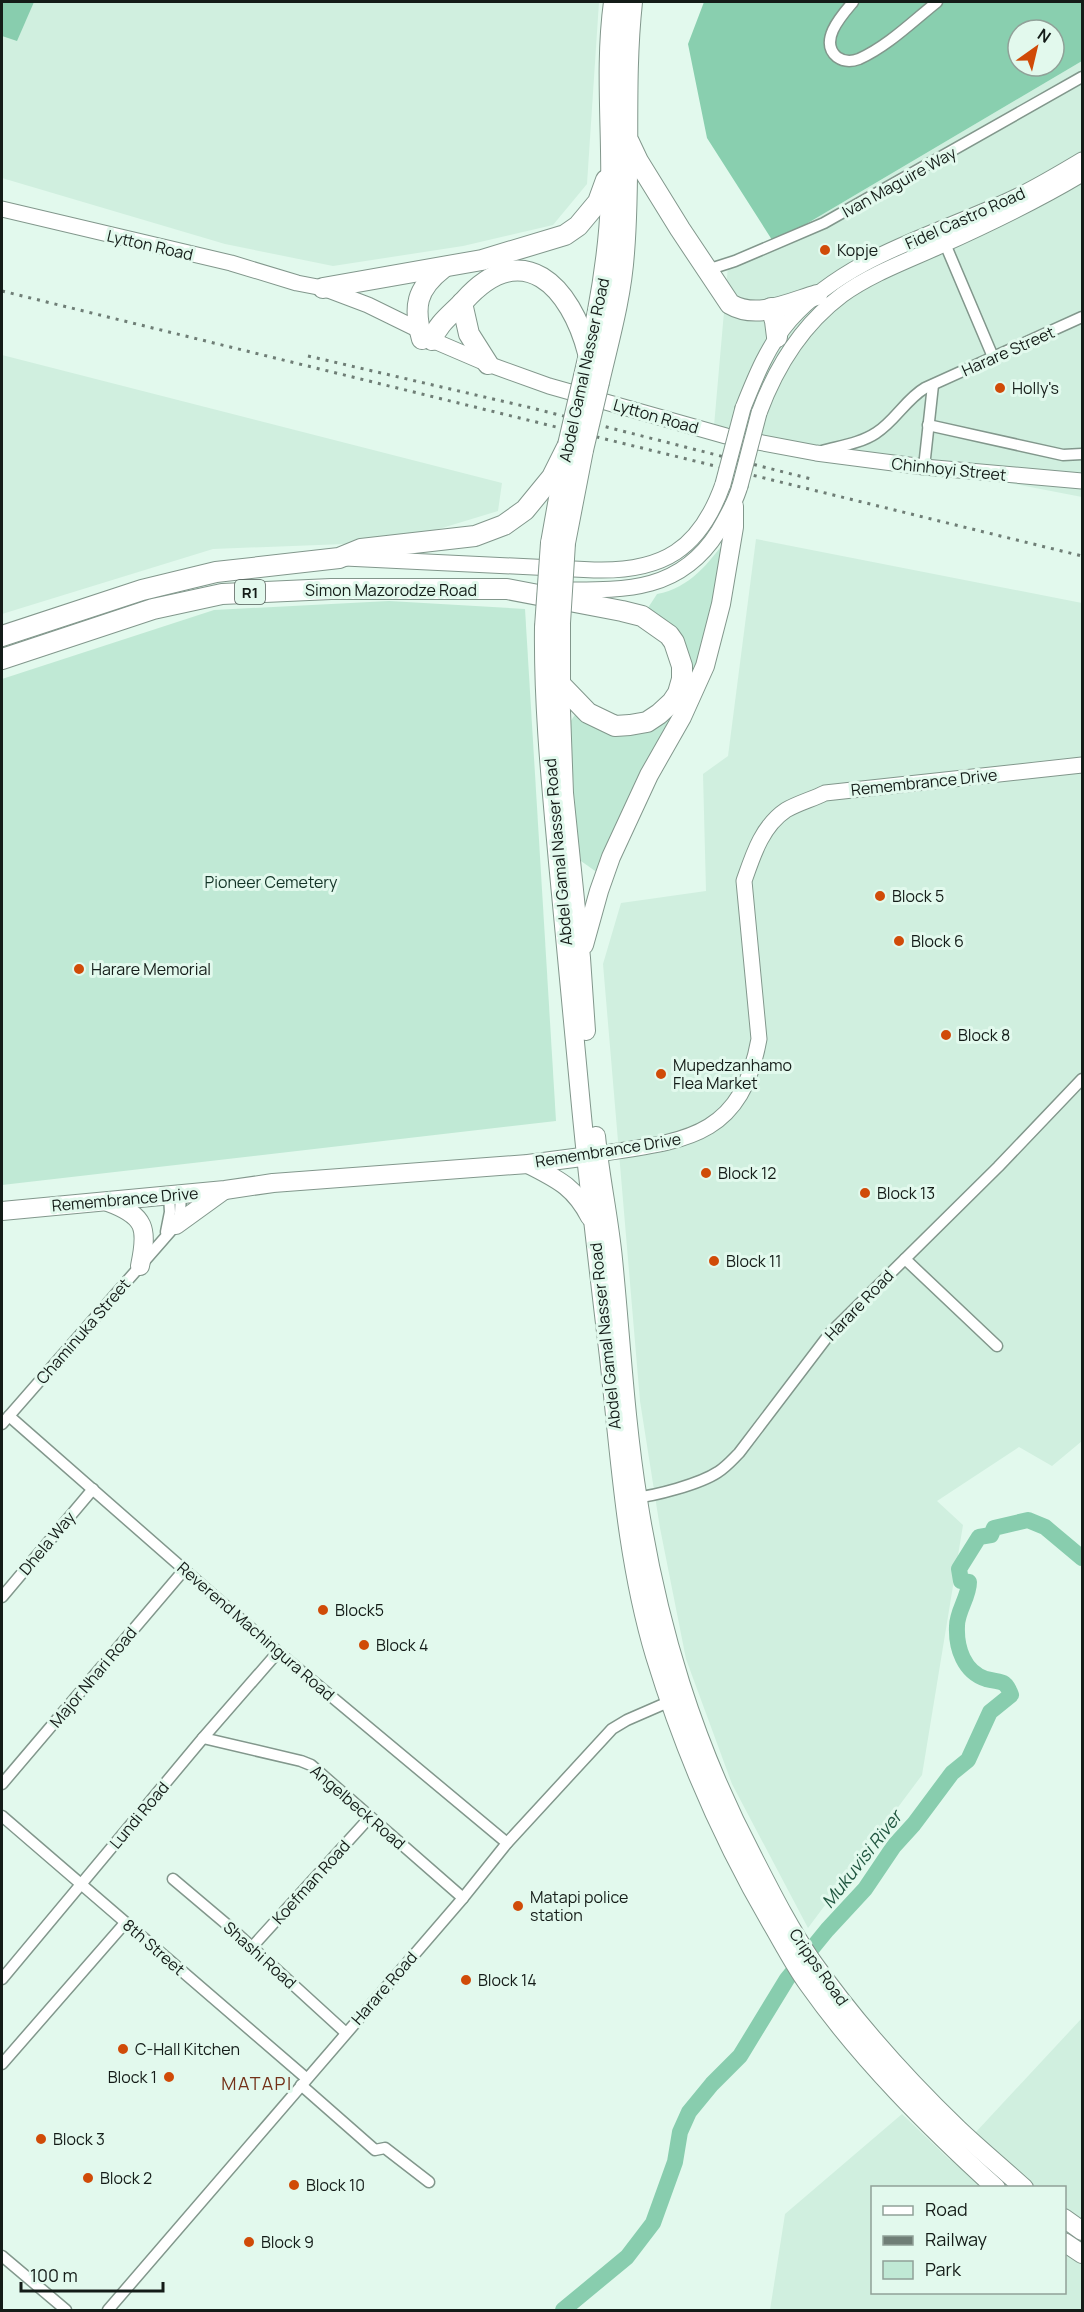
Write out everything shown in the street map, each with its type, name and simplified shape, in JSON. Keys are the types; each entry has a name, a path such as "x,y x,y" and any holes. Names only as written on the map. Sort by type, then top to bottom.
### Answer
{"highway":[{"name":"Abdel Gamal Nasser Road","path":"592,380 589,356 606,269 611,165 608,69 614,2"},
{"name":"Abdel Gamal Nasser Road","path":"560,684 552,625 557,543 573,449 620,293 624,254 627,66 632,2"},
{"path":"627,136 638,161 730,304 749,312 817,295"},
{"path":"323,288 482,260 565,235 578,226 598,202 611,165"},
{"path":"443,268 430,279 420,295 417,312 424,336 439,326 482,282 494,275 514,270 536,274 547,281 569,303 582,331 589,356"},
{"path":"462,303 469,334 488,364"},
{"path":"771,308 777,337"},
{"path":"339,558 361,549 475,536 504,525 525,510 573,449"},
{"name":"Simon Mazorodze Road","path":"2,636 179,580 216,572 339,558"},
{"name":"Simon Mazorodze Road","path":"2,660 153,609 222,594 332,589 507,590"},
{"path":"507,590 622,610 642,616 669,635 674,642 682,666 682,679 678,693 672,702 647,722 630,725 615,726 588,713 560,684"}],"main road":[{"name":"Fidel Castro Road","path":"740,486 759,413 769,385 780,364 809,326 828,306 843,294 942,237 1083,160"},
{"name":"Fidel Castro Road","path":"723,484 743,408 753,384 777,337 801,308 857,268 1023,208 1083,174"},
{"name":"Lytton Road","path":"2,209 231,263 297,283 323,288 488,364 549,386 726,436 816,453"},
{"name":"Lytton Road","path":"297,283 409,336 424,336"},
{"name":"Chinhoyi Street","path":"816,453 924,467 1083,481"},
{"name":"Simon Mazorodze Road","path":"339,558 594,570 632,569 660,562 689,542 715,507 723,484"},
{"name":"Simon Mazorodze Road","path":"507,590 596,590 656,583 684,570 701,554 734,506 740,486"},
{"path":"581,958 599,891 611,857 649,775 682,717 705,666 721,604 734,527 734,506"},
{"name":"Abdel Gamal Nasser Road","path":"552,625 543,662 551,792 592,1155 613,1257 631,1499"},
{"name":"Abdel Gamal Nasser Road","path":"560,684 564,793 581,958 592,1155 593,1223 647,1624 655,1655 678,1699"},
{"name":"Remembrance Drive","path":"2,1210 175,1195 273,1183 528,1164 644,1147 695,1135 719,1120 733,1106 744,1090 755,1063 759,1039 744,881 763,833 786,810 825,793 1083,765"},
{"path":"528,1164 558,1179 580,1198 593,1223"},
{"path":"170,1231 225,1190"},
{"path":"104,1200 125,1208 141,1223 145,1242 140,1266"},
{"name":"Cripps Road","path":"678,1699 685,1745 716,1817 759,1901 794,1947 843,2030 954,2150 995,2186"},
{"name":"Cripps Road","path":"806,1967 854,2016 904,2074 960,2131 1023,2186"},
{"path":"1066,2219 1083,2231"},
{"path":"1066,2243 1083,2254"}],"street":[{"path":"853,2 834,27 830,44 833,53 841,60 851,62 870,53 938,2"},
{"name":"Ivan Maguire Way","path":"707,270 735,261 824,223 1083,77"},
{"path":"942,237 993,357"},
{"name":"Harare Street","path":"816,453 877,432 916,393 1083,317"},
{"path":"924,467 933,385"},
{"path":"928,424 1063,455 1083,454"},
{"name":"Harare Road","path":"631,1499 694,1483 710,1477 726,1466 739,1453 831,1332 1083,1079"},
{"path":"170,1231 180,1213 175,1195"},
{"path":"170,1231 169,1220 175,1195"},
{"name":"Chaminuka Street","path":"5,1420 170,1231"},
{"path":"904,1259 997,1346"},
{"name":"Reverend Machingura Road","path":"5,1420 93,1489 278,1652 507,1843"},
{"name":"Dhela Way","path":"2,1598 93,1489"},
{"name":"Major Nhari Road","path":"2,1785 184,1570"},
{"name":"Lundi Road","path":"2,1979 203,1738 278,1652"},
{"name":"Harare Road","path":"108,2310 463,1898 507,1843 612,1729 627,1720 678,1699"},
{"name":"Angelbeck Road","path":"203,1738 311,1765 463,1898"},
{"name":"8th Street","path":"2,1816 304,2081 375,2150 385,2148 429,2182"},
{"name":"Koefman Road","path":"252,1947 370,1817"},
{"name":"Shashi Road","path":"173,1879 346,2033"},
{"path":"2,2064 125,1923"},
{"path":"2,2256 66,2310"}],"shaded area":[{"path":"2,2 599,2 587,184 553,225 463,246 333,266 225,244 2,178"},
{"path":"2,2 34,2 17,41 2,36"},
{"path":"704,2 1082,2 1082,61 1066,70 1066,18 1006,18 1006,78 1053,78 774,243 707,138 688,44"},
{"path":"1082,61 1082,497 714,426 728,266 774,243 1053,78 1066,78 1066,70"},
{"path":"2,355 502,483 498,511 396,542 213,549 2,614"},
{"path":"756,539 1082,603 1082,1441 1052,1466 1019,1447 937,1501 963,1525 922,1775 808,1928 732,1784 686,1659 660,1528 640,1401 603,964 621,903 706,891 703,774 728,756"},
{"path":"1082,2018 1082,2310 770,2310 785,2214 902,2114 950,2160"}],"green space":[{"path":"728,537 699,667 598,873 581,861 576,829 570,722 577,712 595,726 609,733 647,731 687,671 646,611 657,594 679,586 698,573"},
{"name":"Pioneer Cemetery","path":"389,601 525,609 556,1121 2,1185 2,679 214,610"}],"waterway":[{"name":"Mukuvisi River","path":"563,2310 627,2257 653,2223 675,2162 680,2132 689,2112 712,2084 740,2056 787,1979 827,1930 865,1889 894,1846 914,1824 952,1773 968,1760 990,1712 1011,1695 1004,1684 978,1676 972,1671 963,1658 958,1643 958,1620 969,1582 961,1581 959,1569 979,1537 991,1535 994,1528 1028,1520 1045,1527 1082,1558"}],"railway":[{"path":"2,291 1082,556"},
{"path":"308,356 532,408 815,480"}],"place":[{"name":"Kopje","path":"825,250"},
{"name":"Holly's","path":"1000,388"},
{"name":"Block 5","path":"880,896"},
{"name":"Block 6","path":"899,941"},
{"name":"Harare Memorial","path":"79,969"},
{"name":"Block 8","path":"946,1035"},
{"name":"Mupedzanhamo Flea Market","path":"661,1074"},
{"name":"Block 12","path":"706,1173"},
{"name":"Block 13","path":"865,1193"},
{"name":"Block 11","path":"714,1261"},
{"name":"Block5","path":"323,1610"},
{"name":"Block 4","path":"364,1645"},
{"name":"Matapi police station","path":"518,1906"},
{"name":"Block 14","path":"466,1980"},
{"name":"C-Hall Kitchen","path":"123,2049"},
{"name":"Block 1","path":"169,2077"},
{"name":"Block 3","path":"41,2139"},
{"name":"Block 2","path":"88,2178"},
{"name":"Block 10","path":"294,2185"},
{"name":"Block 9","path":"249,2242"}],"district":[{"name":"MATAPI","path":"257,2083"}]}
